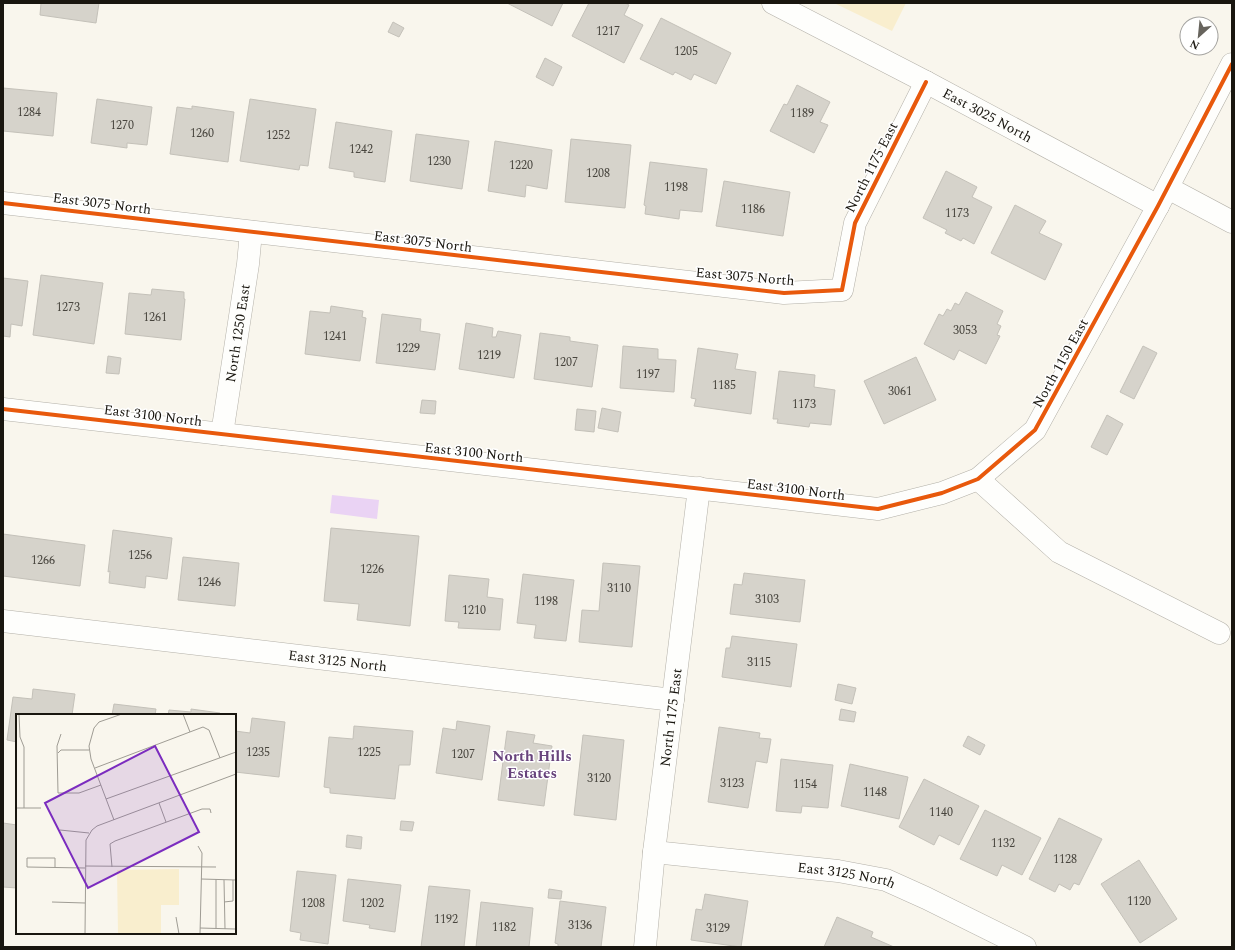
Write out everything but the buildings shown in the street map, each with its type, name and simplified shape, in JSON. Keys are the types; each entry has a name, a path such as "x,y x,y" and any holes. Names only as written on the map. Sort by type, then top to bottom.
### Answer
{"street":[{"name":"East 3025 North","path":"773,3 926,82 1163,197 1232,222"},
{"name":"North 1150 East","path":"942,493 978,479 1035,430 1163,197 1232,64"},
{"name":"North 1175 East","path":"842,290 855,222 926,82"},
{"name":"East 3075 North","path":"3,203 784,293 842,290"},
{"name":"North 1250 East","path":"222,434 248,264 251,232"},
{"name":"East 3100 North","path":"3,409 878,509 942,493"},
{"path":"978,479 1058,552 1219,633"},
{"name":"North 1175 East","path":"645,947 654,852 699,488"},
{"name":"East 3125 North","path":"3,621 673,700"},
{"name":"East 3125 North","path":"654,852 838,870 886,880 1025,947"}],"shaded area":[{"path":"834,3 906,3 892,31"},
{"path":"332,495 379,500 377,519 330,513"}],"cycle path":[{"path":"3,409 878,509 942,493 978,479 1035,430 1158,206 1232,64"},
{"path":"3,203 784,293 842,290 855,223 926,82"}],"district":[{"name":"North Hills Estates","path":"532,764"}]}
